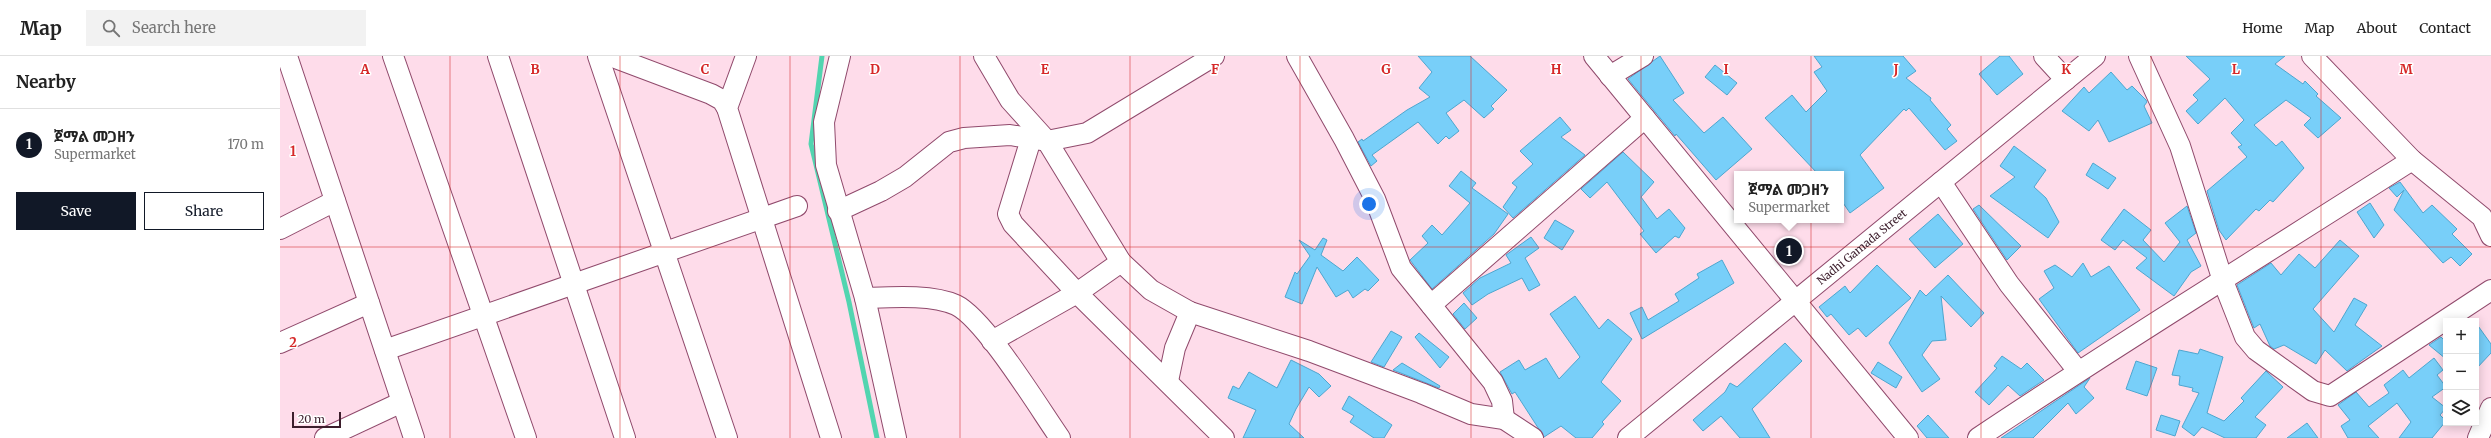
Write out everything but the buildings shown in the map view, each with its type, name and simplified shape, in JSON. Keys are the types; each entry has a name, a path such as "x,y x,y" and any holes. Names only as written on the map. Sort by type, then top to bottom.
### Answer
{"street":[{"path":"287,56 414,438"},
{"path":"393,56 526,438"},
{"path":"498,56 625,438"},
{"path":"598,56 727,438"},
{"path":"610,56 711,94 722,100 728,106 760,219 831,438"},
{"path":"840,56 824,122 826,166 838,211 865,298 896,438"},
{"path":"984,56 1010,100 1122,262 1151,290 1190,312 1316,354 1471,414 1504,419 1533,438"},
{"path":"838,211 881,192 905,178 949,142 964,138 1010,135 1039,140 1088,133 1214,56"},
{"path":"1297,56 1344,139 1374,199 1401,268 1493,382 1502,401 1504,419"},
{"path":"1594,56 1908,438"},
{"path":"1610,76 1643,56"},
{"path":"2044,56 2066,80"},
{"name":"Nadhi Gamada Street","path":"1628,438 2095,56"},
{"path":"2139,56 2180,146 2223,281 2245,337 2256,350 2313,391 2330,396 2491,290"},
{"path":"2312,56 2412,160 2482,217 2491,236"},
{"path":"728,106 747,57"},
{"path":"1431,305 1645,118"},
{"path":"1039,140 1008,214 1013,224 1077,293 1168,381 1224,438"},
{"path":"1978,438 2078,371 2223,281 2412,160"},
{"path":"1941,182 2009,284 2078,371"},
{"path":"280,229 335,201"},
{"path":"385,350 482,314 797,206"},
{"path":"992,341 1077,293 1122,262"},
{"path":"865,298 918,297 956,305 981,326 1060,438"},
{"path":"280,343 369,303"},
{"path":"1168,381 1175,348 1190,312"},
{"path":"325,438 402,402"},
{"path":"2478,438 2491,408"}],"waterway":[{"path":"822,56 811,144 849,302 877,438"}],"place":[{"name":"ጀማል መጋዘን","path":"1789,251"}]}
